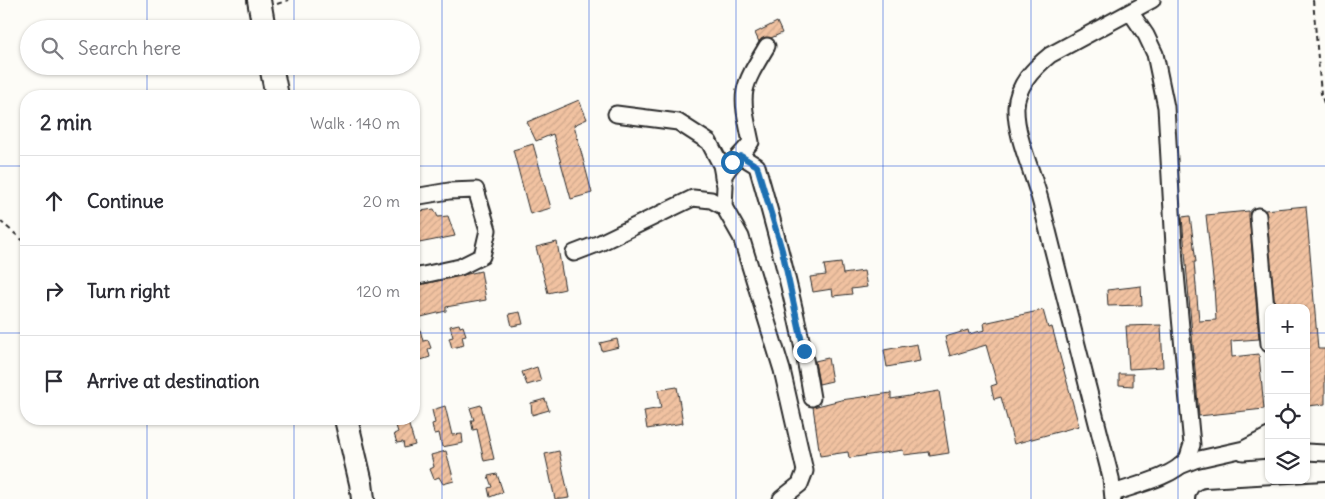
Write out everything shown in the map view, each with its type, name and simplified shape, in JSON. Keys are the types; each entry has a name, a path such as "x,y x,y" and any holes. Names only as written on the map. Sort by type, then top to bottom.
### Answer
{"highway":[{"path":"258,0 262,20"},
{"path":"272,75 275,90"},
{"path":"347,425 353,452 366,494"}],"main road":[{"path":"1218,499 1280,488 1325,492"}],"street":[{"path":"1152,0 1131,13 1076,40 1037,66 1019,94 1016,108 1019,126 1040,198 1111,478 1113,496 1195,460 1265,450"},
{"path":"1131,13 1156,54 1166,107 1174,263 1192,426 1192,445 1187,459 1178,467"},
{"path":"767,46 746,81 742,102 757,166 782,250 812,398"},
{"path":"616,114 678,122 709,142 721,165 724,207 741,238 782,370 805,472 800,484 781,499"},
{"path":"723,177 732,162 741,156 751,142"},
{"path":"741,156 757,166"},
{"path":"420,196 449,191 476,190 488,230 482,256 460,267 420,276"},
{"path":"574,253 600,243 693,198 711,200 724,207"},
{"path":"1258,216 1266,304"},
{"path":"1230,454 1265,438"},
{"path":"1310,452 1325,453"}],"path":[{"path":"1313,0 1321,94 1325,106"},
{"path":"0,221 20,238"}],"building":[{"path":"777,22 782,33 771,38 763,38 759,42 755,33"},
{"path":"579,100 587,119 574,125 592,193 571,199 553,134 536,141 527,122"},
{"path":"533,144 551,208 530,214 513,150"},
{"path":"1306,206 1318,349 1325,349 1325,404 1310,406 1310,304 1275,304 1265,210"},
{"path":"434,209 438,217 448,216 455,236 420,243 420,211"},
{"path":"1249,211 1259,339 1231,341 1232,357 1259,354 1264,409 1199,416 1182,217 1190,216 1196,262 1194,262 1199,321 1216,320 1206,215"},
{"path":"557,242 565,289 548,293 536,247"},
{"path":"841,263 843,274 864,271 867,287 851,289 852,294 833,296 832,289 813,292 810,277 826,275 824,265"},
{"path":"481,271 486,300 446,307 446,311 420,317 420,285"},
{"path":"1141,286 1142,305 1108,306 1107,290"},
{"path":"1043,310 1048,328 1052,327 1079,426 1014,444 1001,397 994,399 991,386 997,384 986,345 950,356 945,337 968,330 969,334 985,330 984,323"},
{"path":"520,312 523,324 512,326 509,314"},
{"path":"459,324 460,327 463,326 466,335 462,336 464,345 452,348 449,338 453,337 450,326"},
{"path":"1161,325 1163,367 1129,369 1126,326"},
{"path":"420,330 423,341 428,340 431,348 428,349 430,357 420,360"},
{"path":"617,339 619,347 602,351 600,343"},
{"path":"917,344 920,361 887,367 884,350"},
{"path":"828,358 832,381 819,384 815,361"},
{"path":"537,367 541,381 527,385 522,372"},
{"path":"1119,374 1133,374 1133,386 1119,385"},
{"path":"677,387 683,423 647,429 644,411 661,408 658,390"},
{"path":"939,391 949,453 930,456 929,452 904,455 903,450 849,458 848,452 820,456 813,407 841,400 891,393 891,399"},
{"path":"545,399 549,410 532,415 531,403"},
{"path":"481,405 494,459 484,461 477,429 473,430 471,420 474,420 470,408"},
{"path":"445,406 452,435 462,434 463,443 442,447 439,433 434,434 432,424 435,423 432,410"},
{"path":"396,425 409,425 415,445 404,448 403,442 397,443 394,434 398,432"},
{"path":"446,451 454,481 443,484 439,477 434,479 430,469 434,467 431,455"},
{"path":"559,451 569,498 555,499 545,454"},
{"path":"497,474 503,492 490,497 488,488 492,487 488,476"}],"route":[{"path":"732,162 741,156 757,166 782,250 804,351"}]}
